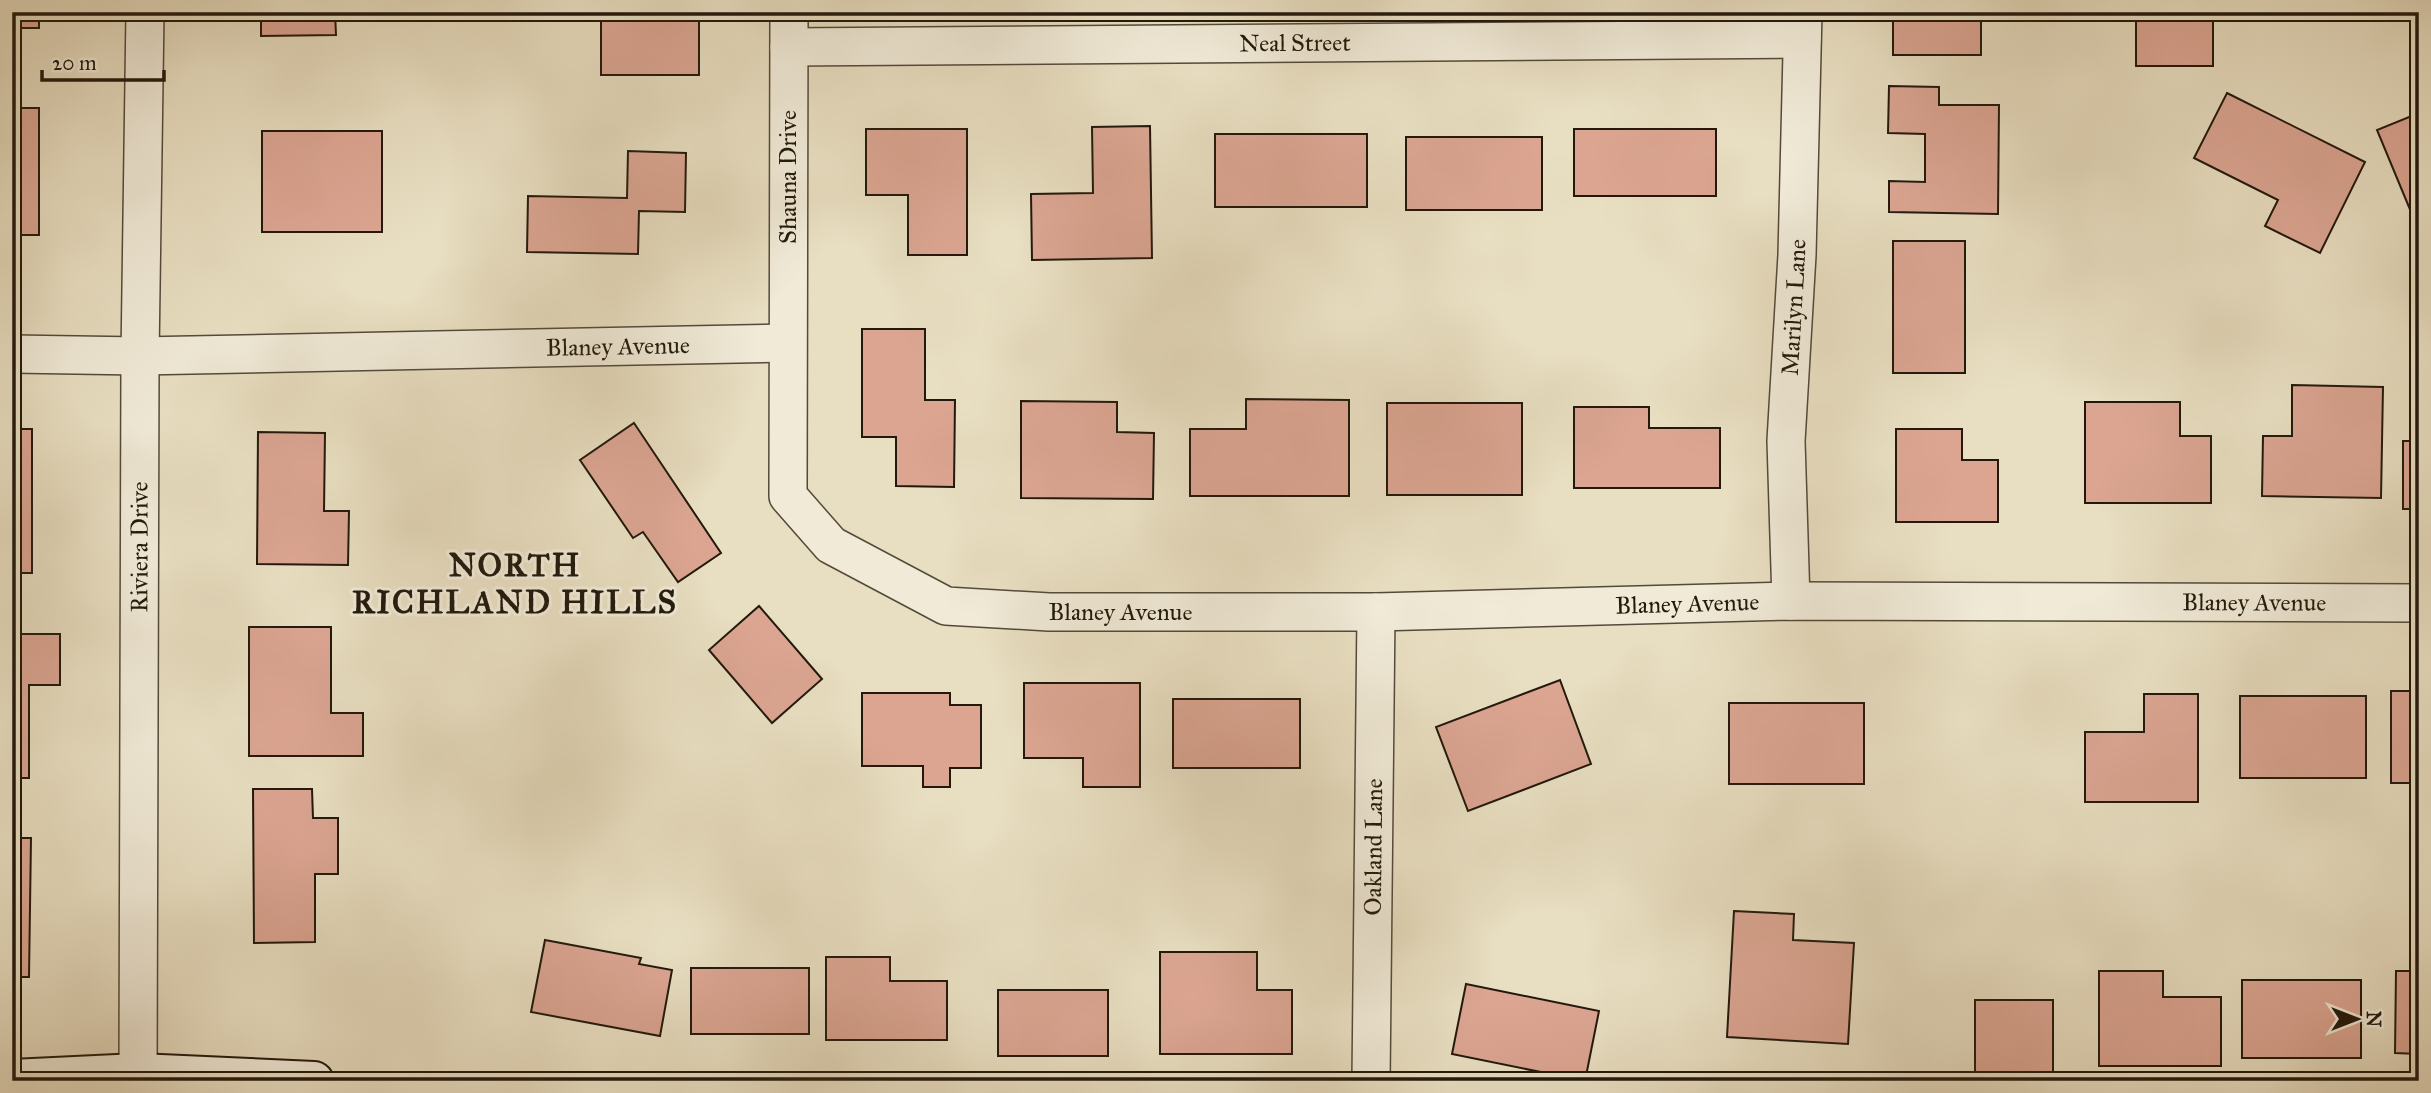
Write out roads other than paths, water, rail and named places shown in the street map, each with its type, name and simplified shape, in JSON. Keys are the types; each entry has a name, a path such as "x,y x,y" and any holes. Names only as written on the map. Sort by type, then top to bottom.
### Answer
{"street":[{"name":"Riviera Drive","path":"138,1077 139,356 145,12"},
{"name":"Neal Street","path":"789,30 1803,26"},
{"name":"Marilyn Lane","path":"1791,601 1786,441 1797,255 1803,26"},
{"name":"Shauna Drive","path":"787,343 789,30"},
{"name":"Blaney Avenue","path":"12,354 139,356 787,343 788,496 831,545 946,606 1049,612 1376,612 1791,601 2419,603"},
{"name":"Oakland Lane","path":"1371,1081 1376,612"},
{"path":"12,1079 138,1077 314,1081"}],"district":[{"name":"NORTH RICHLAND HILLS","path":"515,584"}]}
